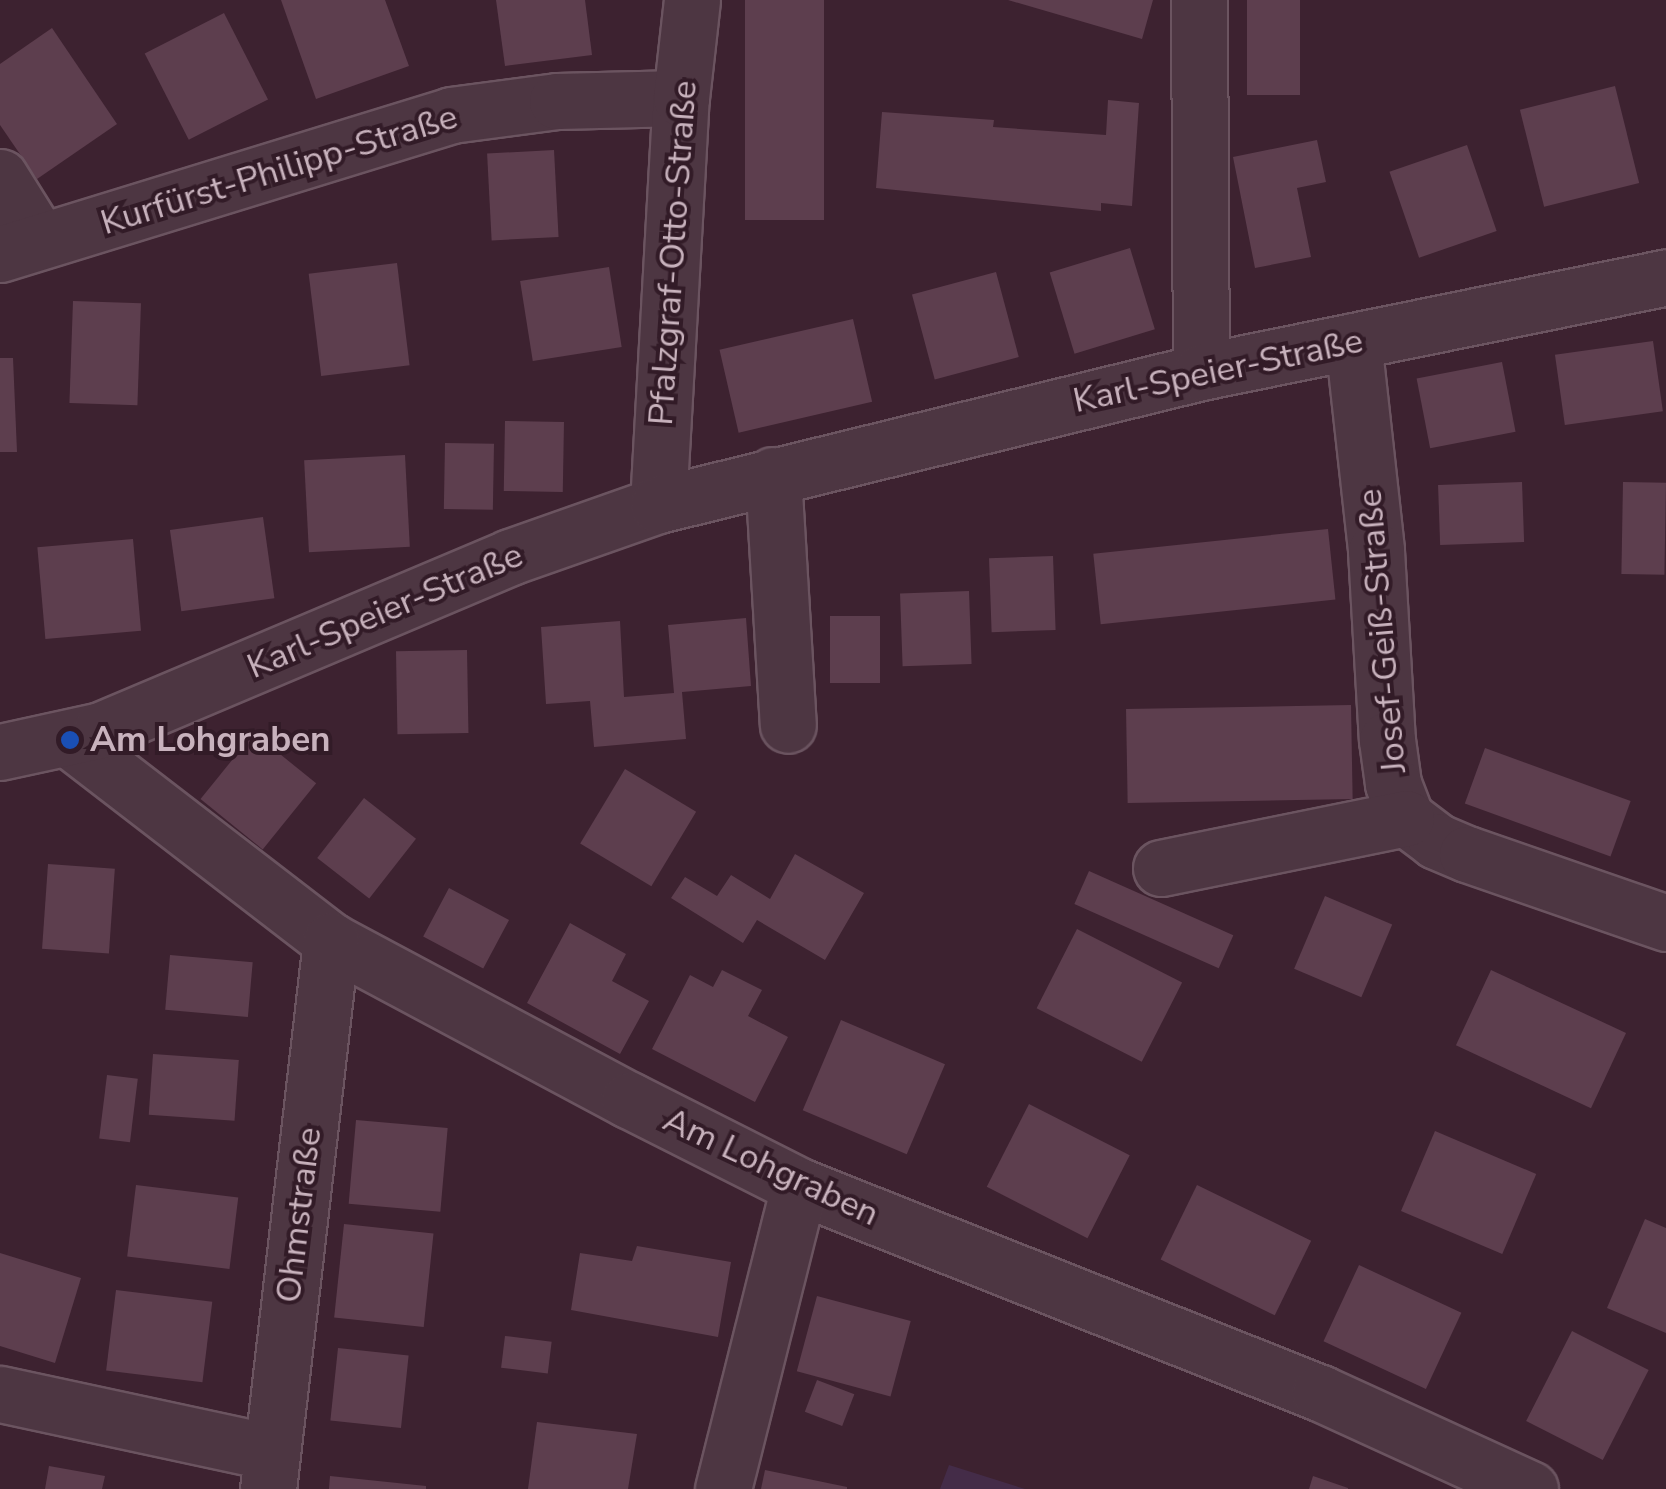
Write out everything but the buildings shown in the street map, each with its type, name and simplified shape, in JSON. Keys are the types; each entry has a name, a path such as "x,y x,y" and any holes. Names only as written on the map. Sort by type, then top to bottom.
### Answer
{"street":[{"name":"Pfalzgraf-Otto-Straße","path":"658,505 681,98 692,0"},
{"path":"1200,0 1200,372"},
{"name":"Kurfürst-Philipp-Straße","path":"20,248 451,115 556,101 681,98"},
{"path":"0,177 20,248"},
{"name":"Karl-Speier-Straße","path":"0,752 70,740 128,720 510,556 658,505 1200,372 1666,278"},
{"name":"Josef-Geiß-Straße","path":"1352,341 1376,551 1387,740 1394,784 1406,818 1436,840 1467,854 1666,922"},
{"path":"773,475 788,725"},
{"name":"Am Lohgraben","path":"70,740 331,941 800,1186 1320,1393 1530,1489"},
{"path":"1161,868 1406,818"},
{"name":"Ohmstraße","path":"269,1471 331,941"},
{"path":"723,1489 800,1186"},
{"path":"0,1394 269,1471"}],"shaded area":[{"path":"949,1465 1025,1489 940,1489"}],"place":[{"name":"Am Lohgraben","path":"70,740"}]}
